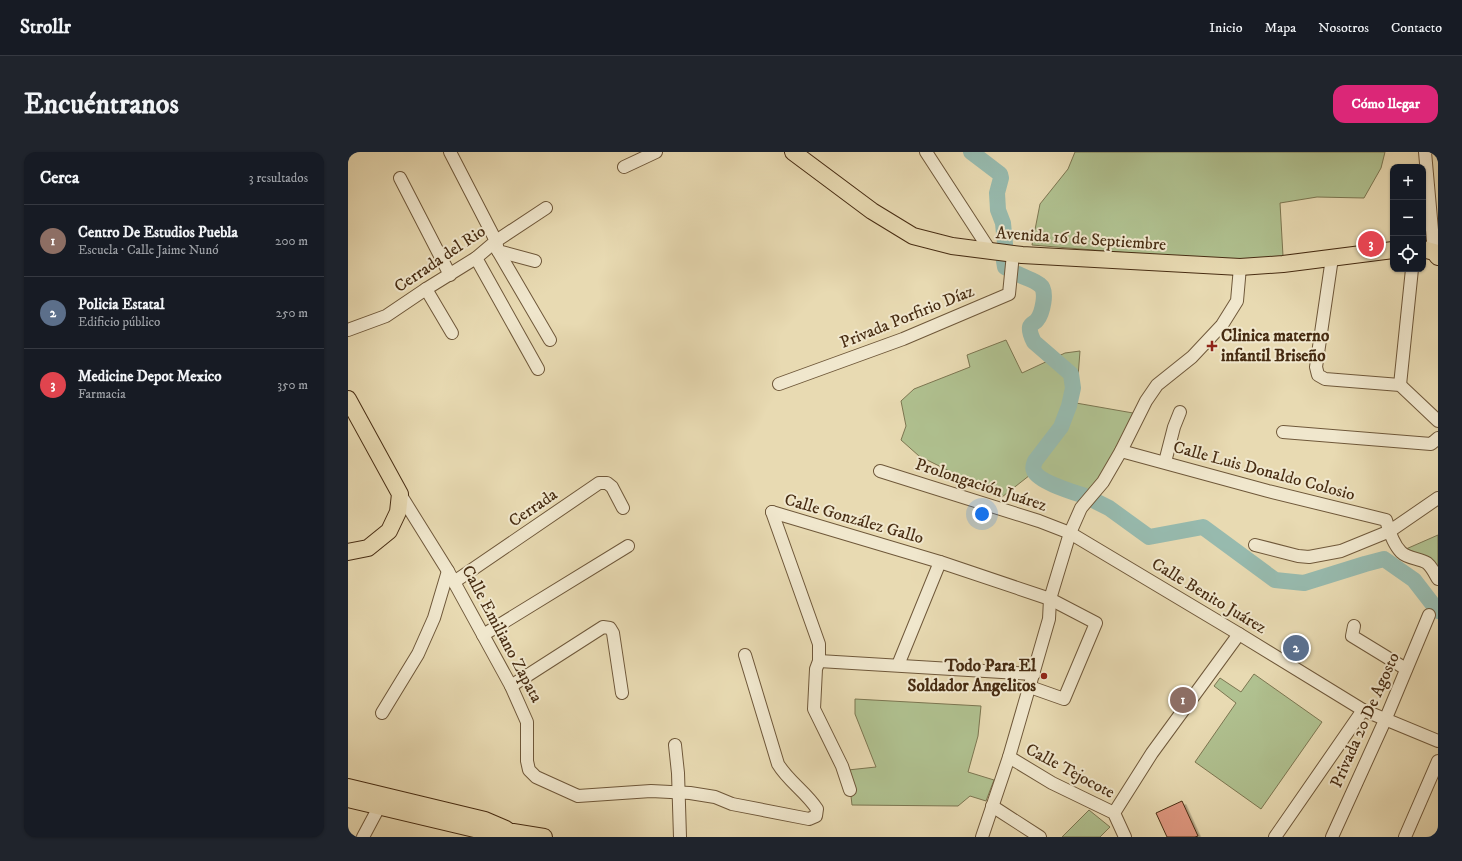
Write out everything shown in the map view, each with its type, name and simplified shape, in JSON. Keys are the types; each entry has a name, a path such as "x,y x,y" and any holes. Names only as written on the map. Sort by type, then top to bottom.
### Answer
{"main road":[{"name":"Avenida 16 de Septiembre","path":"793,152 872,211 913,236 952,246 1014,254 1240,268 1390,250"},
{"path":"348,399 400,494 398,512 389,531 368,548 348,552"},
{"path":"348,787 380,801"},
{"path":"348,799 380,801 485,820 504,832 544,837"}],"street":[{"path":"450,152 497,246 550,340"},
{"path":"624,167 656,152"},
{"path":"927,152 991,252"},
{"path":"1425,152 1432,253"},
{"path":"400,178 450,275"},
{"name":"Cerrada del Rio","path":"348,330 386,316 426,288 497,246 546,208"},
{"path":"497,246 535,261"},
{"name":"Privada Porfirio Díaz","path":"779,384 903,339 1009,294 1014,254"},
{"path":"476,258 538,369"},
{"path":"1332,258 1316,367 1318,375 1325,379 1400,385 1438,421"},
{"path":"982,837 1034,674 1049,619 1050,600 1070,533 1081,508 1103,482 1121,451 1140,412 1157,385 1192,357 1222,326 1236,301 1240,268"},
{"path":"1400,385 1412,272"},
{"path":"426,288 452,333"},
{"path":"1165,462 1174,427 1180,412"},
{"path":"1283,432 1431,444 1438,438"},
{"name":"Calle Luis Donaldo Colosio","path":"1121,451 1165,462 1268,492 1386,520 1396,546 1401,553 1407,557 1425,562 1430,566 1438,579"},
{"name":"Prolongación Juárez","path":"880,471 1039,521 1070,533"},
{"name":"Cerrada","path":"454,582 599,483 607,483 612,487 624,508"},
{"name":"Calle Emiliano Zapata","path":"400,494 448,570 511,686 527,722 527,760 529,770 536,777 578,796 652,791 678,792 715,797 732,804 809,819 816,816 817,809 811,800 784,773 778,764 746,655"},
{"path":"1255,544 1298,556 1309,557 1341,551 1390,531 1438,498"},
{"name":"Calle González Gallo","path":"819,661 819,644 772,512 940,562 1050,600 1096,623 1064,699 1030,687"},
{"name":"Calle Benito Juárez","path":"1070,533 1363,710 1438,740"},
{"path":"483,635 628,546"},
{"path":"898,665 940,562"},
{"path":"382,713 418,654 434,618 448,570"},
{"name":"Privada 20 De Agosto","path":"1332,837 1386,718 1429,615"},
{"path":"1354,626 1352,636 1406,669"},
{"path":"511,686 603,627 610,628 613,633 622,693"},
{"path":"1114,813 1152,753 1239,634"},
{"path":"850,790 842,766 814,709 816,669 819,661 1034,674"},
{"path":"1275,837 1363,710"},
{"path":"675,745 680,837"},
{"name":"Calle Tejocote","path":"1008,757 1052,782 1114,813 1125,837"},
{"path":"1405,837 1438,762"},
{"path":"363,837 380,801"},
{"path":"992,806 1040,837"}],"green space":[{"path":"1075,152 1385,152 1381,168 1364,198 1317,197 1280,203 1283,256 1241,262 1032,245 1040,204 1068,169"},
{"path":"1006,340 1022,373 1065,353 1080,351 1076,403 1133,413 1103,475 1082,500 1030,475 1002,497 919,456 901,440 906,426 901,401 914,389 970,367 967,355"},
{"path":"1438,535 1438,570 1431,558 1409,552 1406,549"},
{"path":"1254,674 1322,722 1261,809 1195,762 1236,703 1214,686 1220,678 1241,692"},
{"path":"855,699 981,706 978,736 968,772 994,780 986,801 970,796 958,806 852,805 848,770 876,767 855,714"},
{"path":"1089,810 1110,827 1100,837 1062,837"}],"building":[{"path":"1182,801 1198,836 1167,837 1156,813"}],"waterway":[{"path":"971,152 1000,174 1001,178 997,193 998,210 1003,223 1005,244"},
{"path":"1004,261 1005,267 1011,270"},
{"path":"1018,274 1040,285 1044,292 1041,313 1031,326 1031,335 1034,342 1071,374 1073,388 1069,406 1061,427 1035,461 1033,470 1037,475 1049,483 1085,496"},
{"path":"1095,501 1109,508 1149,537 1203,527 1275,580 1304,583 1384,559 1414,580 1438,611"}],"place":[{"name":"Medicine Depot Mexico","path":"1371,244"},
{"name":"Clinica materno infantil Briseño","path":"1212,346"},
{"name":"Policia Estatal","path":"1296,648"},
{"name":"Todo Para El Soldador Angelitos","path":"1044,676"},
{"name":"Centro De Estudios Puebla","path":"1183,700"}]}
